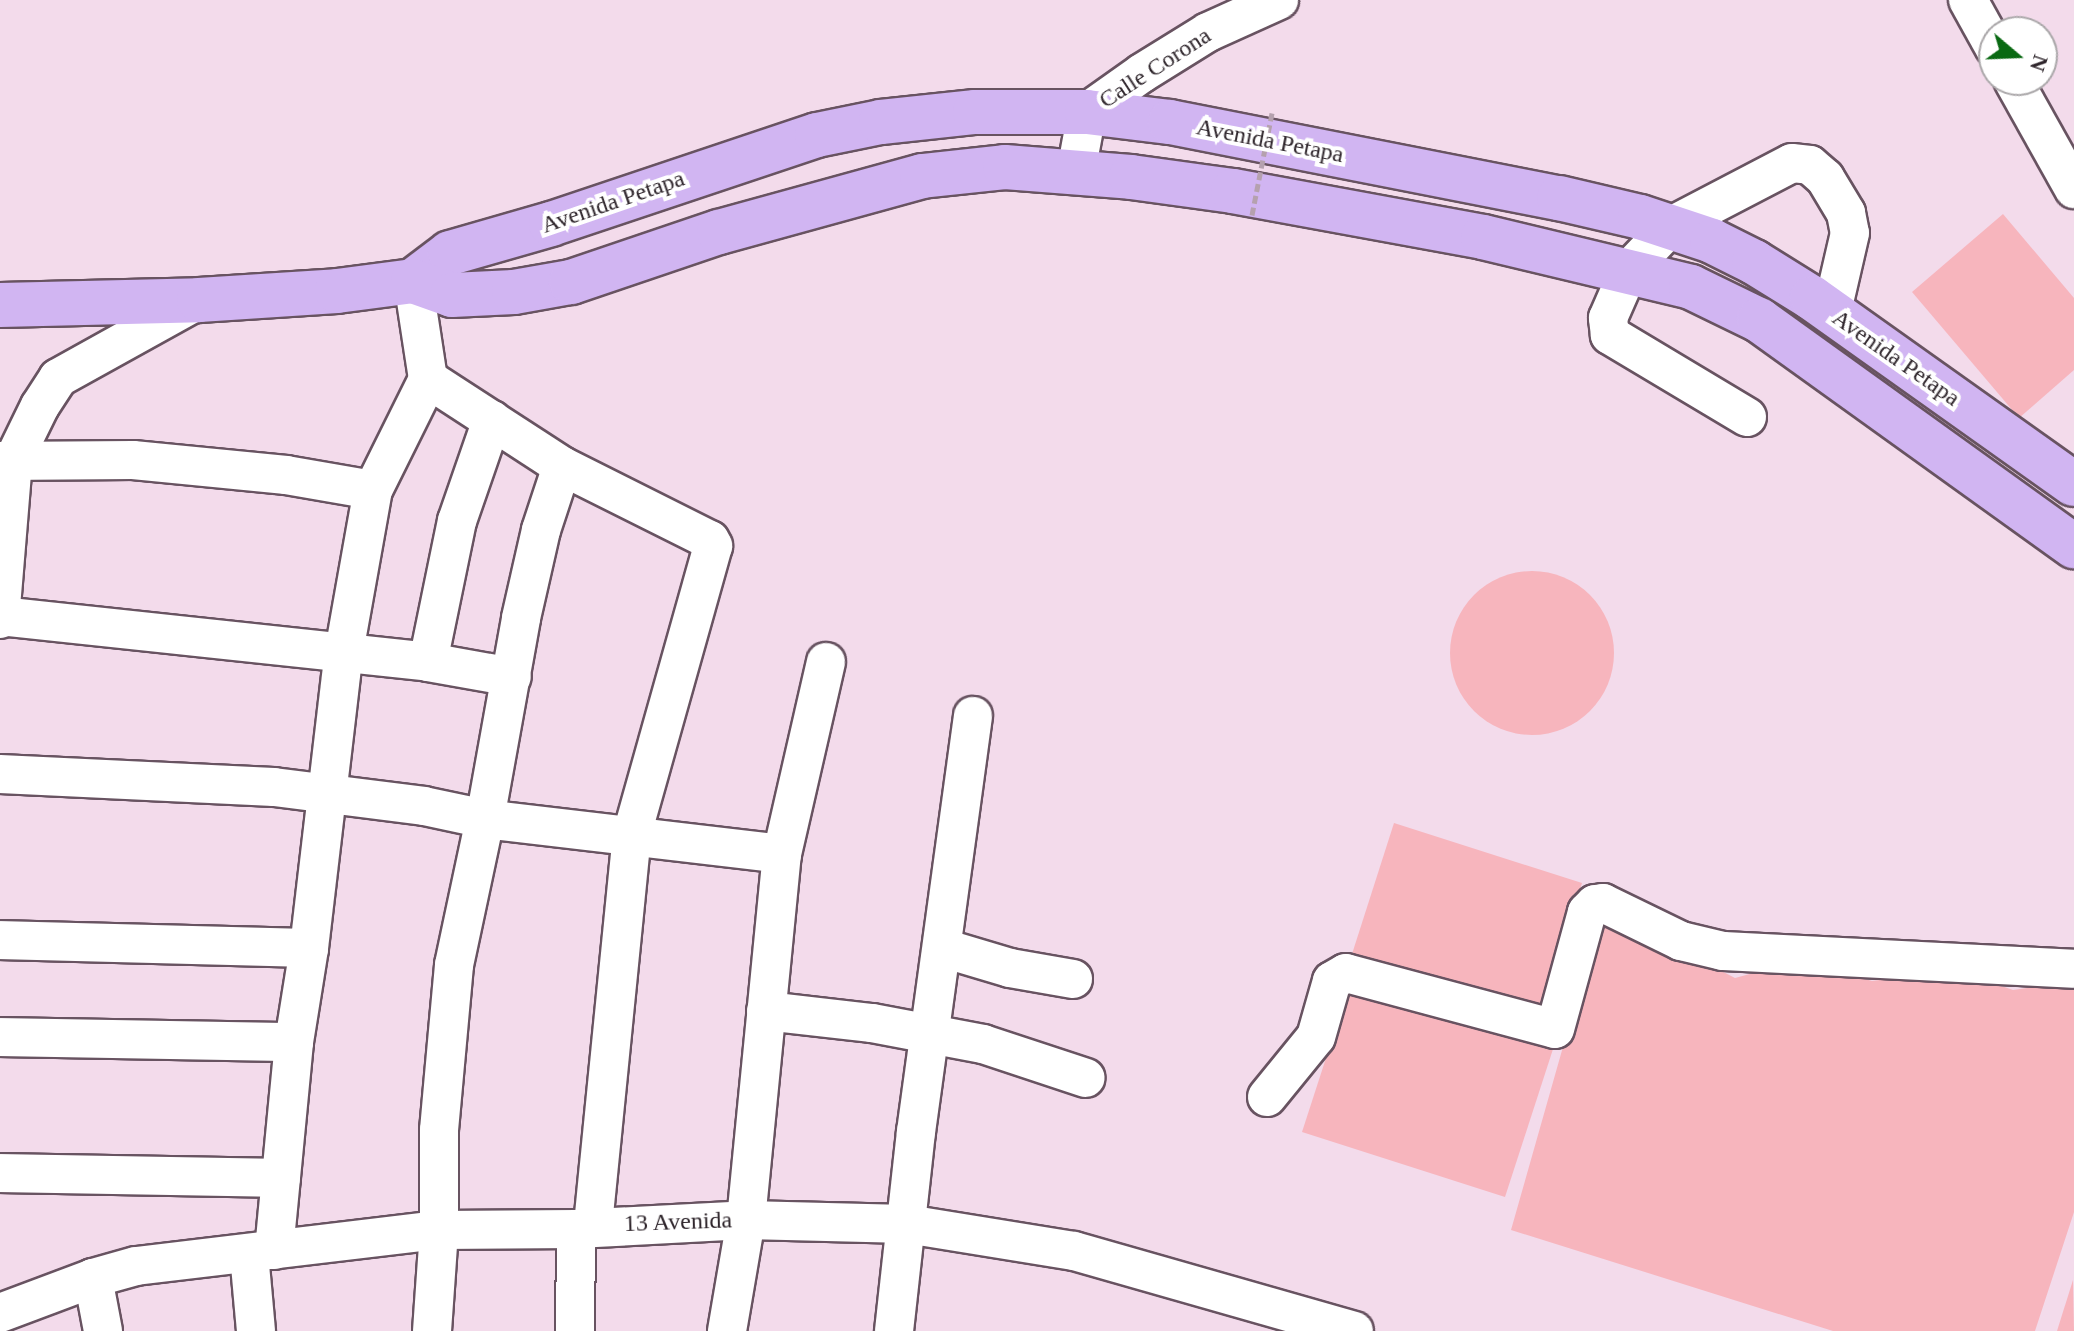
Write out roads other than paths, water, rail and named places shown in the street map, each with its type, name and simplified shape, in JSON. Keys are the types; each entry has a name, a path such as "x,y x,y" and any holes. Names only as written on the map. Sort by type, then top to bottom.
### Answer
{"main road":[{"name":"Avenida Petapa","path":"413,281 450,253 551,224 817,135 881,122 975,112 1087,112 1170,122 1559,198 1671,226 1754,262 1832,311 2074,484"},
{"name":"Avenida Petapa","path":"0,305 199,300 337,291 413,281 452,295 514,292 571,282 719,232 922,176 1005,167 1076,172 1248,194 1483,237 1691,287 1759,320 2074,546"}],"street":[{"name":"Calle Corona","path":"1076,172 1087,112 1208,32 1279,0"},
{"path":"1968,0 1978,18"},
{"path":"2022,96 2074,189"},
{"path":"1747,417 1610,335 1608,318 1629,270 1671,226 1696,217 1792,163 1810,165 1825,178 1839,201 1850,233 1832,311"},
{"path":"256,1331 262,1252 281,1178 294,1042 309,948 344,652 373,490 428,379 413,281"},
{"path":"199,300 58,378 40,406 7,461 0,617 344,652 428,662 512,677"},
{"path":"428,379 562,466 710,540 713,546 632,834 575,1331"},
{"path":"428,662 457,521 492,420"},
{"path":"7,461 133,460 286,475 373,490"},
{"path":"432,1331 439,1230 439,1130 454,965 541,530 562,466"},
{"path":"727,1331 746,1220 782,854 826,662"},
{"path":"894,1331 928,1035 943,948 973,716"},
{"path":"0,774 274,787 424,806 485,819 782,854"},
{"path":"1267,1097 1316,1037 1332,981 1346,973 1555,1029 1587,912 1595,904 1603,903 1681,941 1723,951 2074,969"},
{"path":"0,940 309,948"},
{"path":"943,948 1010,968 1073,979"},
{"path":"766,1011 872,1023 983,1044 1086,1078"},
{"path":"0,1037 294,1042"},
{"path":"0,1173 281,1178"},
{"name":"13 Avenida","path":"0,1313 93,1278 136,1266 439,1230 585,1228 746,1220 907,1224 1074,1251 1354,1331"},
{"path":"93,1278 103,1331"}]}
